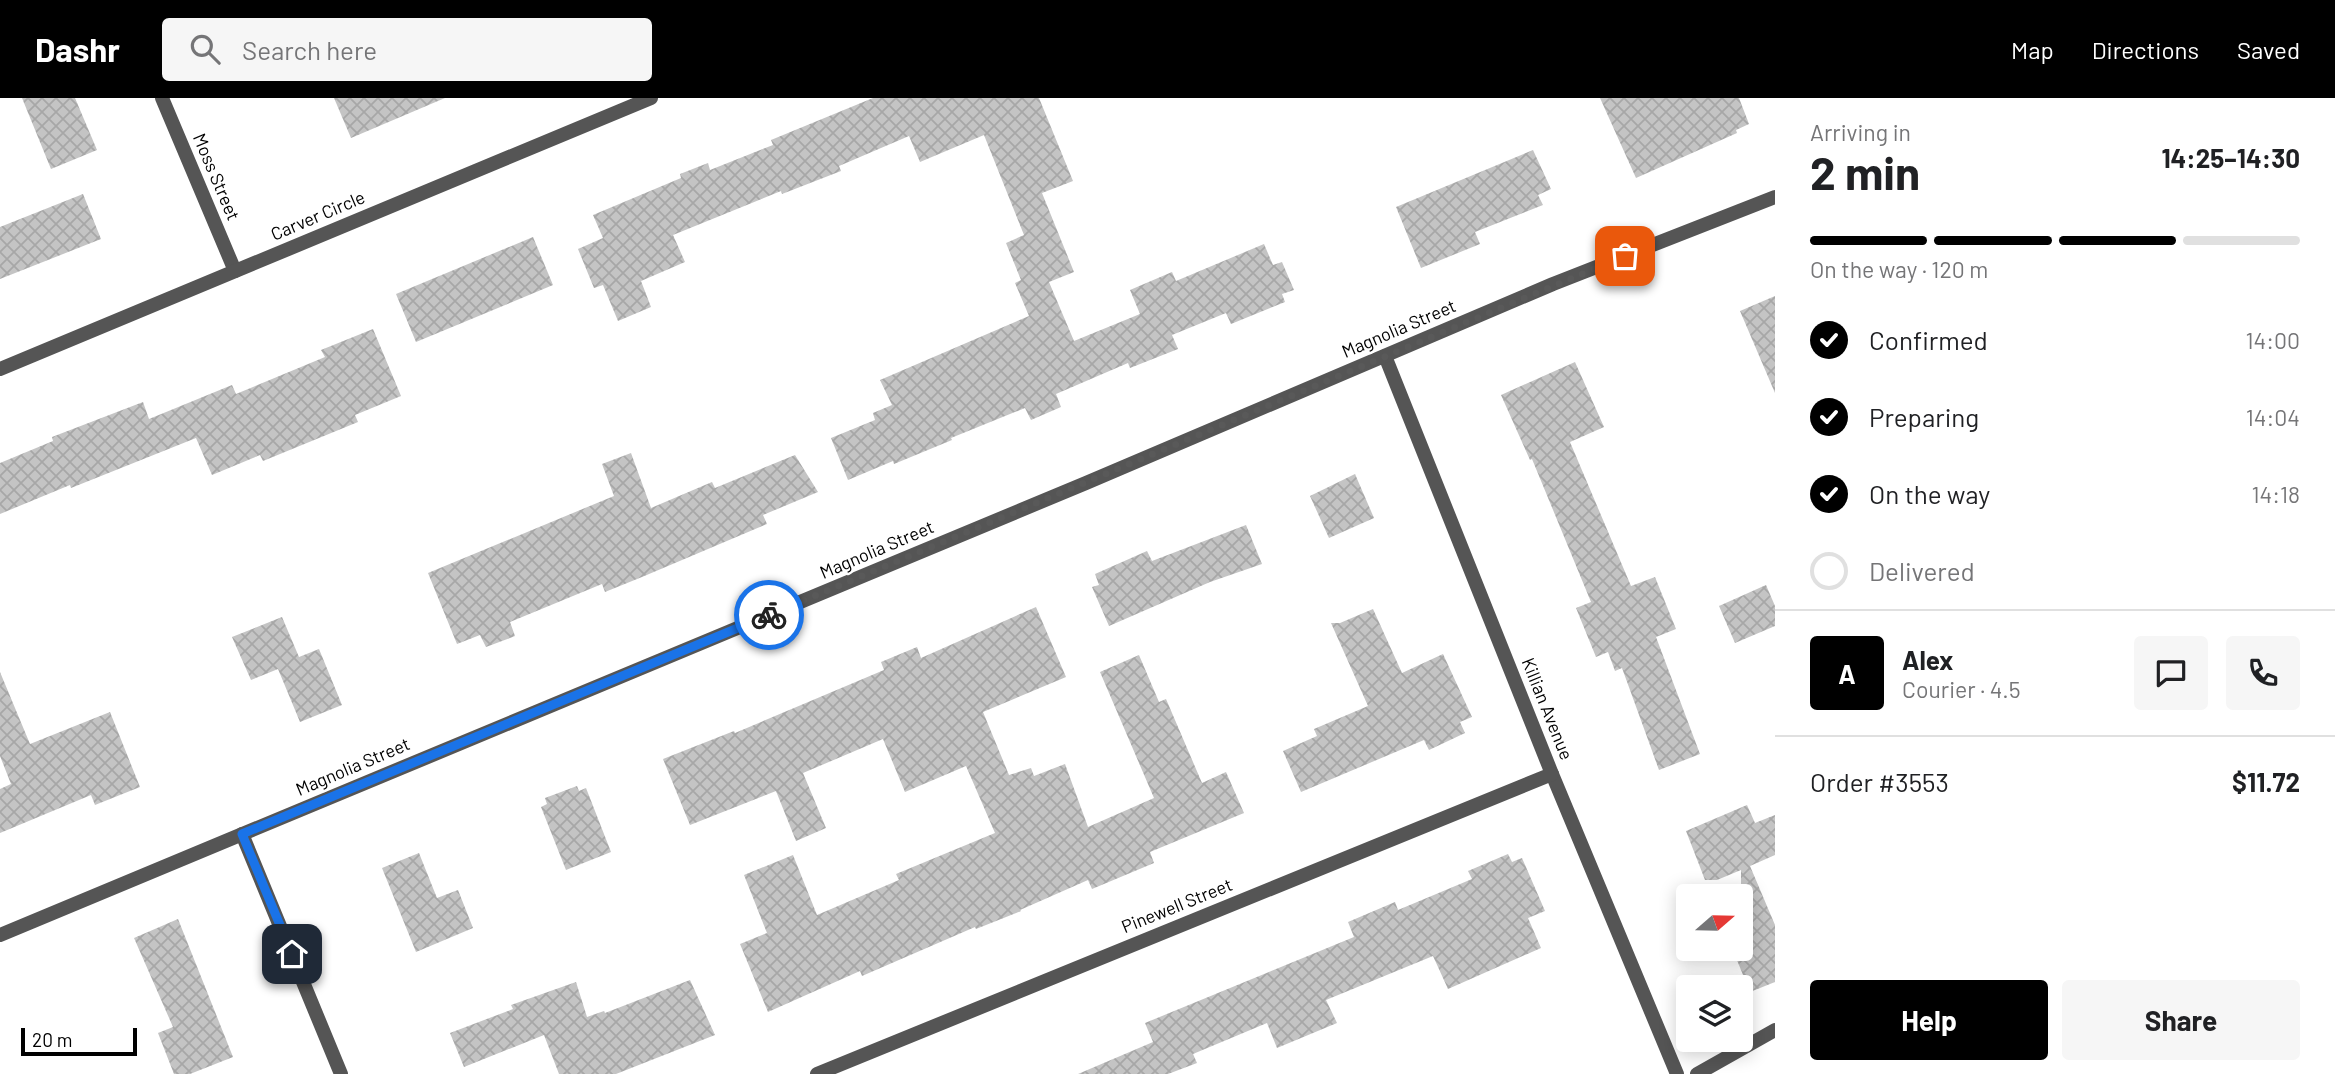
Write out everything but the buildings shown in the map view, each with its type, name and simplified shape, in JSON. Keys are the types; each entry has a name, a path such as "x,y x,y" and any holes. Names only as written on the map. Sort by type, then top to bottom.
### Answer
{"street":[{"name":"Moss Street","path":"162,98 235,271"},
{"name":"Carver Circle","path":"0,369 651,98"},
{"name":"Magnolia Street","path":"0,935 1086,483 1553,284 1771,198"},
{"name":"Killian Avenue","path":"1385,356 1552,774 1676,1074"},
{"name":"Pinewell Street","path":"817,1074 1552,774"},
{"path":"242,834 341,1074"},
{"path":"1697,1074 1775,1030"}],"way so far":[{"path":"769,615 1625,256"}],"route":[{"path":"292,954 242,834 769,615"}]}
